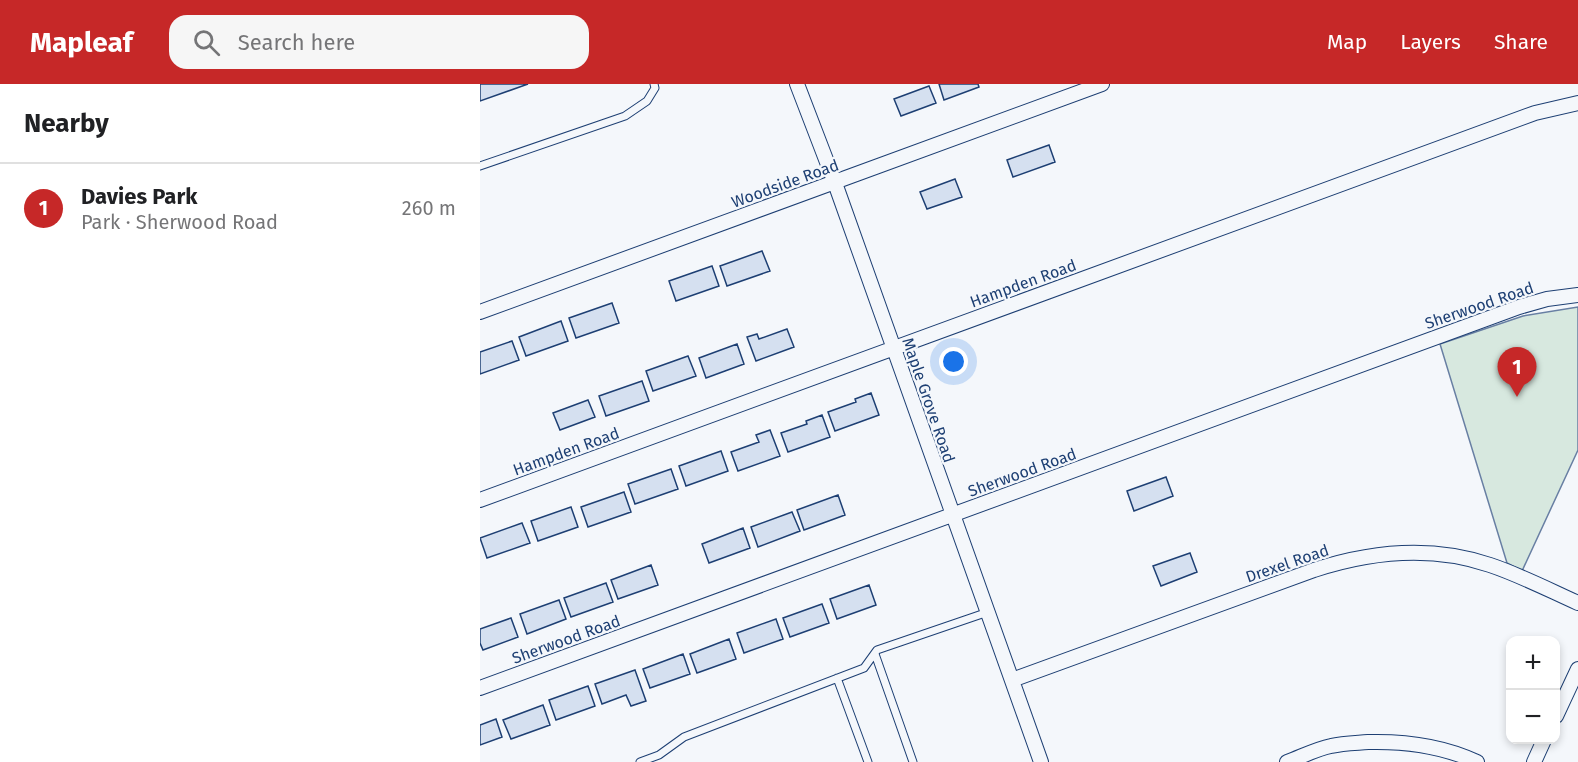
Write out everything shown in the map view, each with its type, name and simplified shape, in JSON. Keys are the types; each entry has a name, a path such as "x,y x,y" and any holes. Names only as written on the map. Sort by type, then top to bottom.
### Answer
{"street":[{"name":"Maple Grove Road","path":"797,84 835,183 1041,762"},
{"name":"Woodside Road","path":"480,312 1102,84"},
{"name":"Hampden Road","path":"480,500 1535,113 1578,103"},
{"name":"Sherwood Road","path":"480,688 1520,307 1547,299 1578,295"},
{"name":"Drexel Road","path":"1012,680 1314,570 1359,557 1386,553 1426,553 1490,565 1578,603"},
{"path":"1560,707 1578,669"},
{"path":"1287,762 1330,746 1386,742 1420,744 1465,756 1477,762"},
{"path":"1534,762 1542,744"}],"lane":[{"path":"480,166 625,116 647,101 655,88 654,84"},
{"path":"640,762 659,755 684,737 864,668 877,650 988,612"},
{"path":"875,654 913,762"},
{"path":"837,678 868,762"}],"shaded area":[{"path":"1578,307 1578,450 1522,571 1507,563 1440,344 1523,316"}],"building":[{"path":"480,84 528,84 480,101"},
{"path":"939,84 978,84 979,87 944,100"},
{"path":"929,86 936,103 901,116 894,99"},
{"path":"1049,145 1055,162 1013,177 1007,160"},
{"path":"955,179 962,197 927,209 920,192"},
{"path":"762,251 770,271 727,286 720,266"},
{"path":"712,266 719,286 676,301 669,281"},
{"path":"612,303 619,323 576,338 569,318"},
{"path":"561,321 568,341 526,356 519,337"},
{"path":"787,329 794,347 756,361 747,337 757,334 759,339"},
{"path":"512,341 519,360 480,374 480,352"},
{"path":"737,344 744,364 706,378 699,358"},
{"path":"688,356 696,376 653,391 646,371"},
{"path":"642,381 649,401 606,416 599,396"},
{"path":"871,393 879,415 835,431 828,412 856,402 855,399"},
{"path":"588,400 595,417 560,430 553,413"},
{"path":"822,415 830,437 788,452 781,433 807,424 806,421"},
{"path":"770,430 780,456 738,471 731,452 759,442 756,435"},
{"path":"721,451 728,471 686,486 679,466"},
{"path":"671,469 678,489 635,504 628,484"},
{"path":"1166,477 1173,496 1134,511 1127,491"},
{"path":"624,492 631,512 588,527 581,507"},
{"path":"838,495 845,515 804,530 797,510"},
{"path":"571,507 578,527 538,541 531,521"},
{"path":"792,512 800,531 758,547 751,527"},
{"path":"522,523 530,543 487,558 480,538"},
{"path":"743,528 750,548 709,563 702,544"},
{"path":"1190,553 1197,572 1161,586 1153,566"},
{"path":"651,565 658,585 618,599 611,580"},
{"path":"606,583 613,602 571,617 564,598"},
{"path":"869,585 876,605 837,619 830,599"},
{"path":"559,600 566,619 527,634 520,614"},
{"path":"822,604 829,623 790,637 783,618"},
{"path":"511,618 518,637 483,650 480,643 480,629"},
{"path":"776,619 783,639 744,653 737,633"},
{"path":"729,639 736,659 697,673 690,654"},
{"path":"683,654 690,674 650,688 643,669"},
{"path":"635,670 646,701 631,706 626,695 602,704 595,684"},
{"path":"588,686 595,706 556,720 549,700"},
{"path":"543,705 550,725 511,739 503,720"},
{"path":"496,719 502,737 480,745 480,725"}],"place":[{"name":"Davies Park","path":"1517,397"}]}
